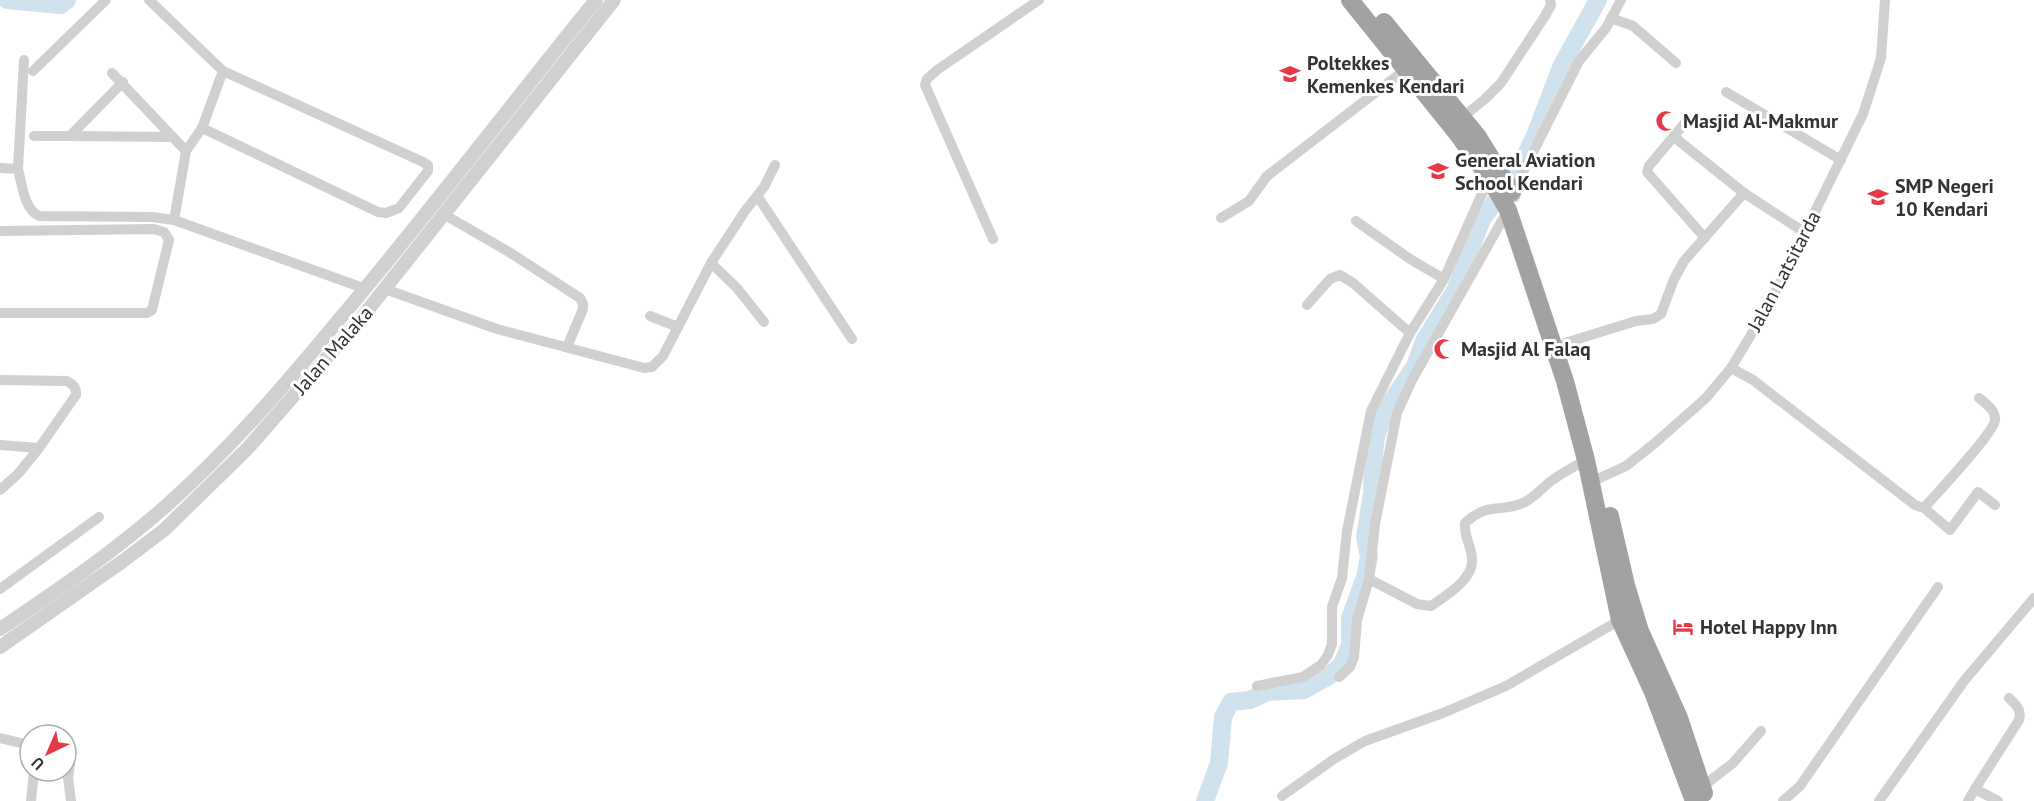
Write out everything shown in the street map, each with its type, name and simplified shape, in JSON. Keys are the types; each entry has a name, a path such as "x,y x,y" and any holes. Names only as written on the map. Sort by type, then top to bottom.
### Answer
{"highway":[{"path":"1360,2 1463,117 1509,201 1565,343 1597,480 1620,620 1701,796"},
{"path":"1360,2 1406,69 1457,133 1496,176"},
{"path":"1524,237 1586,460 1597,480 1640,631 1672,702 1701,796"}],"street":[{"path":"33,71 106,0"},
{"path":"149,0 223,71 423,162 428,165 428,171 399,208 386,213 378,212 202,128"},
{"name":"Jalan Malaka","path":"0,629 103,558 173,499 270,402 362,287 470,159 596,0"},
{"name":"Jalan Malaka","path":"0,647 164,530 247,449 385,289 614,0"},
{"path":"993,239 925,85 927,79 1038,0"},
{"path":"1463,117 1501,83 1545,16 1551,5 1550,0"},
{"path":"1339,677 1350,666 1354,657 1357,620 1369,579 1375,524 1397,413 1412,380 1509,201 1579,61 1606,28 1622,0"},
{"name":"Jalan Latsitarda","path":"1597,480 1626,466 1706,398 1731,368 1769,305 1866,106 1881,58 1885,0"},
{"path":"1611,18 1633,27 1676,63"},
{"path":"24,60 18,169 27,203 33,213 39,216 174,219 362,287"},
{"path":"1221,218 1249,201 1267,176 1406,69"},
{"path":"174,219 186,151 202,128 223,71"},
{"path":"112,73 186,151"},
{"path":"70,136 123,82"},
{"path":"1726,92 1841,160"},
{"path":"1689,118 1649,166 1647,172 1705,238"},
{"path":"34,136 173,137"},
{"path":"1674,137 1744,193 1804,232"},
{"path":"470,159 482,168"},
{"path":"385,289 497,329 648,368 660,360 711,263 772,176 775,165"},
{"path":"0,168 18,169"},
{"path":"1257,686 1303,677 1321,665 1328,655 1332,644 1332,607 1342,578 1347,531 1371,411 1410,333 1444,279 1480,198 1496,176"},
{"path":"1565,343 1636,321 1648,321 1661,314 1679,270 1744,193"},
{"path":"758,197 852,339"},
{"path":"445,215 509,252 580,298 584,304 583,309 567,347"},
{"path":"1356,221 1402,254 1444,279"},
{"path":"0,231 154,229 164,232 169,240 152,310 147,313 0,313"},
{"path":"711,263 737,288 764,322"},
{"path":"1307,305 1330,279 1340,274 1410,333"},
{"path":"650,316 678,327"},
{"path":"1731,368 1753,380 1950,530 1978,492 1995,504"},
{"path":"0,380 67,381 75,388 76,395 39,448 18,474 0,490"},
{"path":"1924,508 1995,423 1995,416 1991,409 1978,398"},
{"path":"0,445 39,448"},
{"path":"1369,579 1417,604 1431,606 1458,585 1471,567 1472,560 1465,535 1466,523 1470,518 1486,509 1516,506 1525,502 1550,482 1586,460"},
{"path":"0,589 99,517"},
{"path":"1784,801 1800,786 1938,586"},
{"path":"1879,801 1964,681 2034,598"},
{"path":"1282,796 1334,759 1365,741 1443,713 1506,686 1620,620"},
{"path":"1968,801 2019,720 2020,710 2009,698"},
{"path":"1701,796 1761,731"},
{"path":"0,738 18,742"},
{"path":"31,801 33,783"},
{"path":"69,783 71,801"},
{"path":"1975,789 1998,801"}],"waterway":[{"path":"7,0 61,5 67,0"},
{"path":"1205,801 1219,763 1223,717 1231,702 1250,700 1267,692 1304,690 1329,676 1342,664 1350,645 1350,618 1365,577 1369,557 1365,537 1372,493 1376,437 1385,411 1415,366 1424,341 1456,289 1482,219 1518,171 1534,138 1562,65 1598,0"}],"place":[{"name":"Poltekkes Kemenkes Kendari","path":"1290,74"},
{"name":"Masjid Al-Makmur","path":"1666,121"},
{"name":"General Aviation School Kendari","path":"1438,171"},
{"name":"SMP Negeri 10 Kendari","path":"1878,197"},
{"name":"Masjid Al Falaq","path":"1444,349"},
{"name":"Hotel Happy Inn","path":"1683,627"}]}
